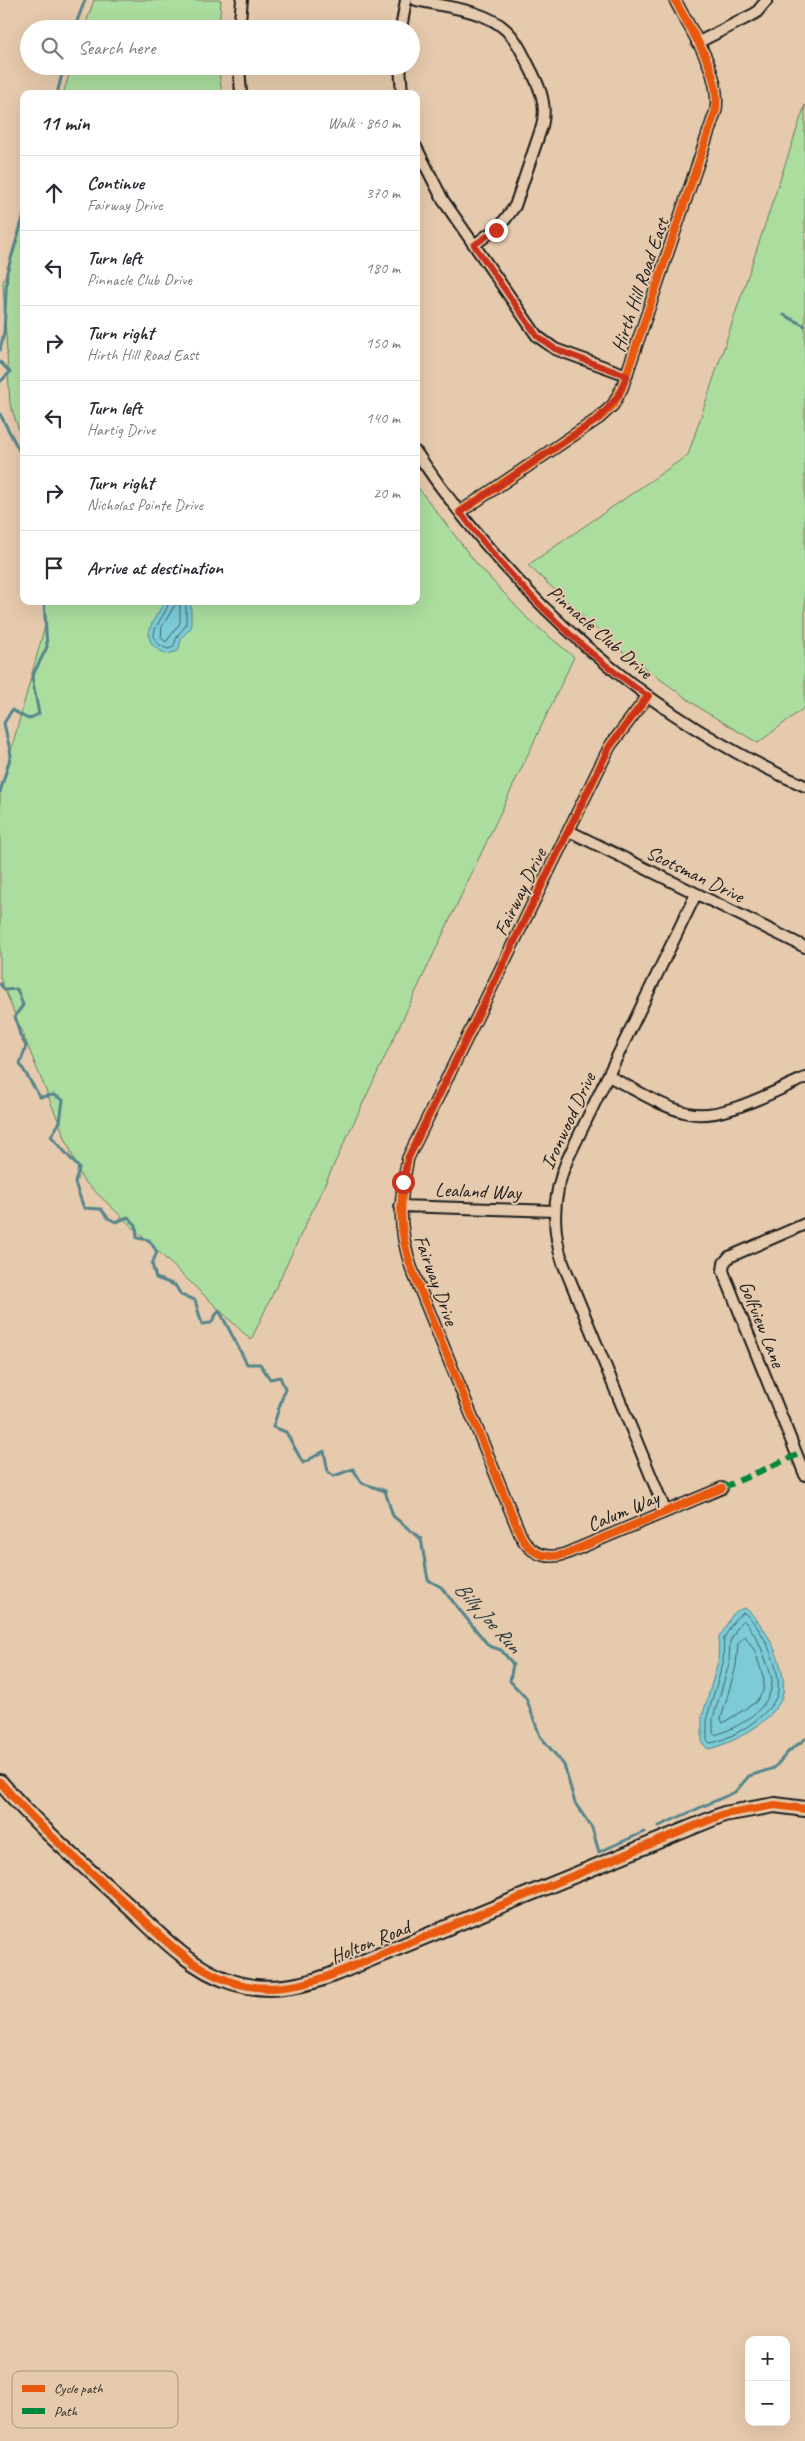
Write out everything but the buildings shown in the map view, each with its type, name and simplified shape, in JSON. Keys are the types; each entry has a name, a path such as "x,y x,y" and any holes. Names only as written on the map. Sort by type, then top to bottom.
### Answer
{"street":[{"path":"240,20 242,0"},
{"path":"403,20 406,0"},
{"path":"416,0 476,14 498,24 518,45 542,95 542,126 515,206 501,225 474,245"},
{"name":"Hirth Hill Road East","path":"460,512 599,418 618,396 627,376 714,120 717,88 710,69 675,0"},
{"path":"697,43 756,13 767,0"},
{"path":"240,75 241,90"},
{"path":"401,75 402,90"},
{"path":"420,155 443,200 537,336 555,349 627,376"},
{"name":"Pinnacle Club Drive","path":"420,457 484,544 545,610 586,647 648,696 710,737 779,775 805,786"},
{"name":"Fairway Drive","path":"536,1553 524,1542 520,1534 411,1267 403,1240 400,1206 408,1158 570,831 610,746 648,696"},
{"name":"Scotsman Drive","path":"570,831 805,947"},
{"name":"Ironwood Drive","path":"665,1510 563,1263 556,1234 555,1211 556,1195 563,1169 696,894"},
{"path":"608,1076 675,1109 697,1114 713,1113 731,1108 805,1078"},
{"name":"Lealand Way","path":"400,1206 555,1211"},
{"name":"Golfview Lane","path":"805,1224 736,1253 726,1260 723,1270 801,1453 805,1474"},
{"name":"Calum Way","path":"536,1553 551,1556 565,1554 665,1510 722,1488"},
{"name":"Holton Road","path":"0,1782 52,1838 179,1952 212,1974 229,1982 255,1988 281,1988 306,1984 329,1976 724,1814 767,1806 794,1806 805,1809"}],"green space":[{"path":"94,0 221,0 220,20 87,20"},
{"path":"69,75 219,75 221,90 64,90"},
{"path":"805,105 805,707 758,743 704,711 616,647 528,565 688,455"},
{"path":"20,227 20,433 10,404 3,283"},
{"path":"420,490 476,563 528,619 574,657 251,1340 82,1179 0,978 0,791 46,622 45,605 420,605"}],"water":[{"path":"163,605 191,605 191,628 182,637 178,651 167,654 157,649 149,637 152,624"},
{"path":"745,1608 761,1625 774,1649 783,1674 784,1686 782,1697 778,1706 762,1723 740,1737 708,1749 702,1743 702,1717 718,1662 719,1636 732,1615"}],"waterway":[{"name":"Billy Joe Run","path":"77,20 85,0"},
{"name":"Billy Joe Run","path":"58,90 62,75"},
{"name":"Billy Joe Run","path":"0,350 4,332 7,272 20,228"},
{"path":"784,315 805,326"},
{"name":"Billy Joe Run","path":"0,362 10,372 0,382"},
{"name":"Billy Joe Run","path":"0,414 20,452"},
{"name":"Billy Joe Run","path":"0,792 11,755 4,723 12,710 28,719 39,714 32,677 47,647 44,605"},
{"name":"Billy Joe Run","path":"0,984 5,990 17,989 23,1005 15,1016 20,1035 26,1046 20,1064 40,1097 54,1095 63,1100 60,1122 51,1136 79,1168 75,1183 84,1208 101,1209 108,1218 116,1222 128,1217 136,1225 137,1238 149,1240 157,1252 152,1264 156,1278 175,1285 181,1295 195,1300 202,1324 211,1323 219,1310 247,1364 260,1364 270,1379 280,1377 285,1389 273,1427 286,1432 303,1463 324,1451 328,1472 334,1476 353,1469 362,1483 385,1491 393,1516 421,1539 428,1580 441,1587 489,1646 501,1650 513,1664 510,1681 526,1698 540,1736 564,1765 575,1803 592,1828 599,1852 644,1832"},
{"name":"Billy Joe Run","path":"659,1826 735,1792 749,1776 774,1768 789,1751 805,1739"}],"marked path":[{"path":"722,1488 797,1455"}],"cycle path":[{"path":"460,512 599,418 613,405 622,388 716,110 716,95 710,67 675,0"},
{"path":"648,696 610,746 408,1158 403,1187 402,1226 411,1267 520,1534 528,1546 544,1555 558,1556 565,1554 722,1488"},
{"path":"0,1782 60,1844 172,1947 199,1967 214,1975 242,1985 267,1988 304,1984 329,1976 724,1814 775,1805 805,1809"}],"route":[{"path":"403,1182 408,1158 570,831 610,746 648,696 586,647 545,610 478,537 460,512 599,418 613,405 627,376 555,349 537,336 474,245 496,230"}]}
